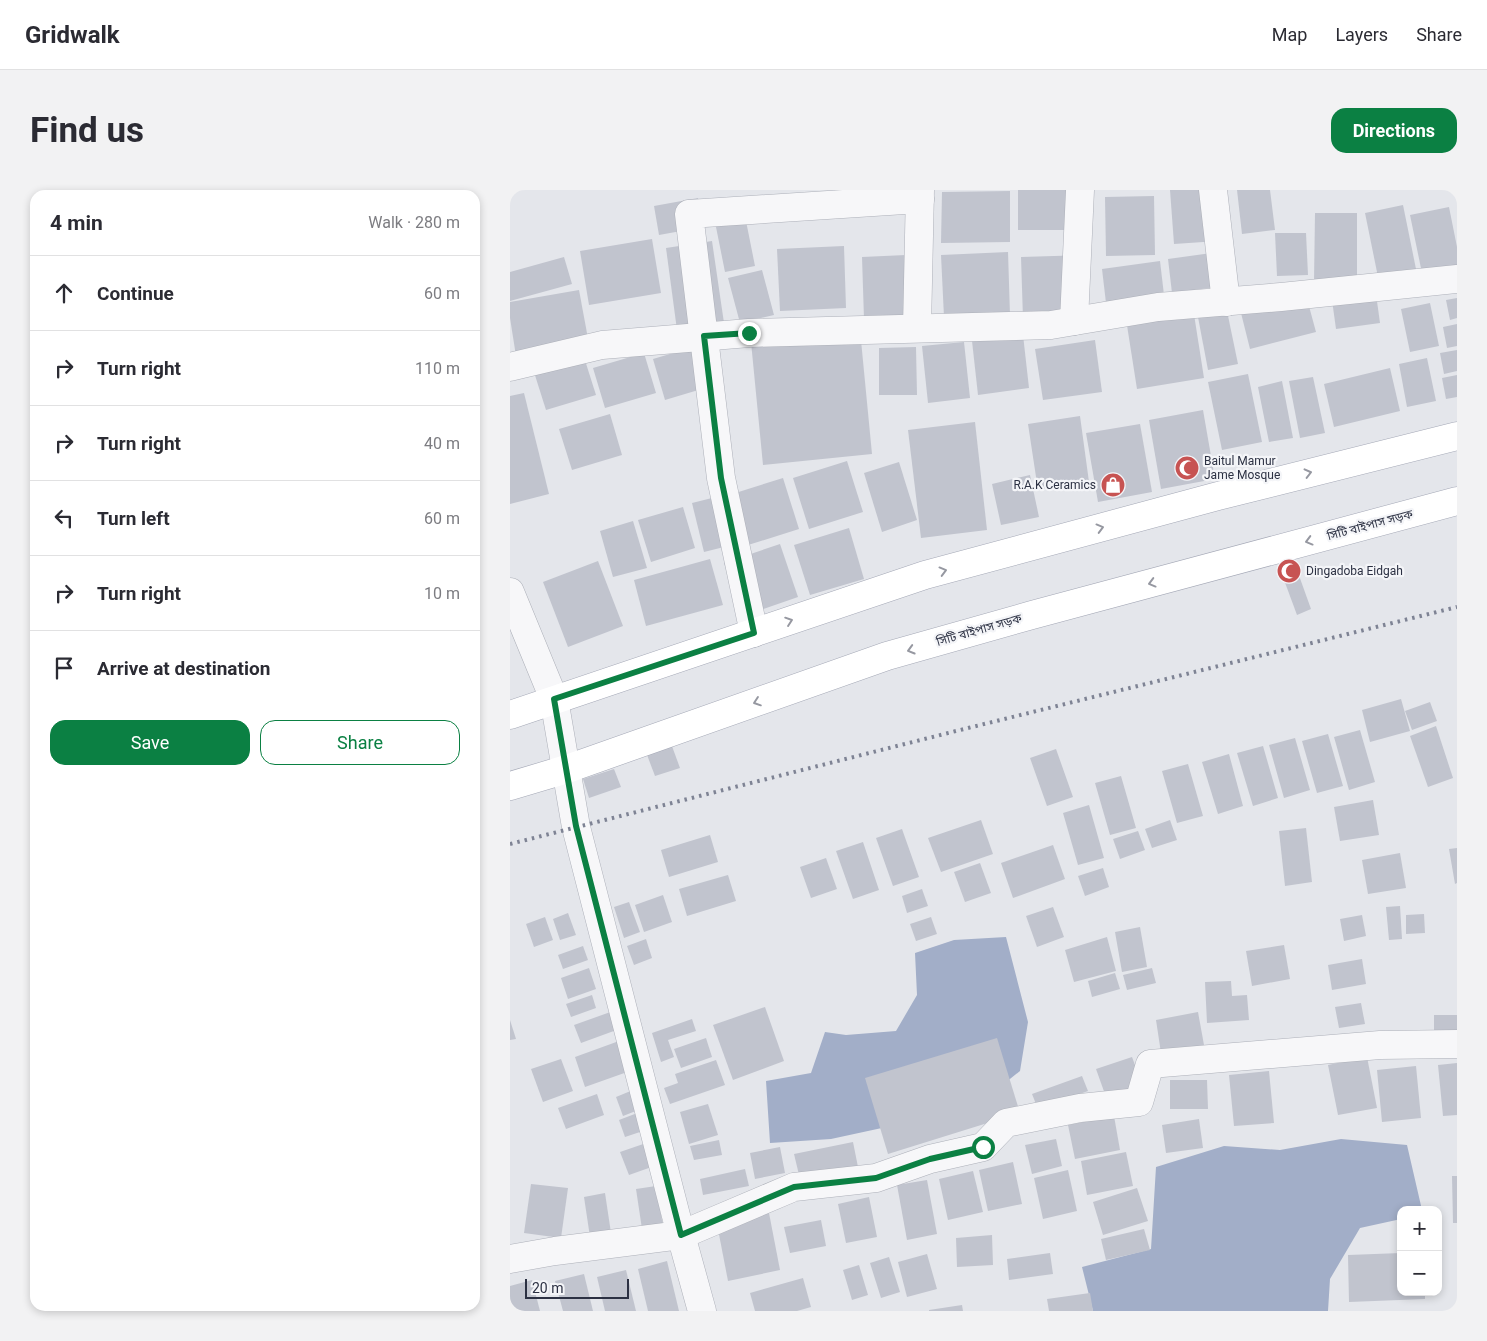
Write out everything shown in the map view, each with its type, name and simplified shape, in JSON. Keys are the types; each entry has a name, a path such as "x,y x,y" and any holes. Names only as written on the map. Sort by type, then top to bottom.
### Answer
{"main road":[{"path":"510,715 925,576 1218,496 1457,436"},
{"name":"সিটি বাইপাস সড়ক","path":"510,786 567,769 887,656 1457,501"}],"street":[{"path":"1074,321 1080,190"},
{"path":"1213,190 1226,302"},
{"path":"754,633 721,478 690,214 920,194 917,328"},
{"path":"510,367 602,344 749,333 1051,325 1158,307 1457,279"},
{"path":"510,592 554,699 576,826 702,1311"},
{"path":"510,1258 681,1235 794,1187 876,1178 930,1159 983,1147 1006,1123 1080,1108 1140,1102 1150,1064 1380,1045 1457,1044"}],"water":[{"path":"1006,937 1028,1022 1020,1071 970,1111 831,1139 770,1143 766,1081 811,1073 825,1032 846,1035 896,1031 917,995 915,953 954,940"},
{"path":"1341,1139 1407,1145 1421,1206 1397,1206 1397,1220 1360,1228 1330,1279 1328,1311 1093,1311 1082,1267 1151,1249 1156,1167 1224,1146 1280,1150"}],"building":[{"path":"1018,190 1086,190 1086,230 1018,230"},
{"path":"1170,190 1214,190 1218,241 1174,244"},
{"path":"1237,190 1270,190 1275,230 1242,234"},
{"path":"1010,191 1010,242 941,243 942,192"},
{"path":"1154,196 1155,255 1106,256 1105,197"},
{"path":"698,198 703,227 659,235 654,206"},
{"path":"1403,205 1416,269 1378,277 1365,213"},
{"path":"1449,207 1457,247 1457,271 1423,278 1410,215"},
{"path":"1315,213 1357,213 1357,282 1314,282"},
{"path":"745,216 755,266 725,272 715,222"},
{"path":"1275,233 1306,233 1308,275 1277,276"},
{"path":"652,239 661,293 589,305 580,251"},
{"path":"712,241 724,323 677,330 666,248"},
{"path":"844,246 846,308 780,311 777,249"},
{"path":"1226,251 1230,285 1172,293 1168,259"},
{"path":"1008,252 1010,315 944,317 941,255"},
{"path":"928,254 930,317 864,319 862,257"},
{"path":"1087,255 1089,316 1023,319 1021,257"},
{"path":"564,257 572,284 510,301 510,272"},
{"path":"1160,261 1164,295 1106,303 1102,269"},
{"path":"762,270 774,315 740,323 728,278"},
{"path":"1303,284 1316,332 1250,349 1238,301"},
{"path":"579,290 589,344 516,356 510,318 510,302"},
{"path":"1376,294 1380,323 1336,329 1332,300"},
{"path":"1457,298 1457,318 1450,320 1446,300"},
{"path":"1430,303 1439,346 1410,352 1401,309"},
{"path":"1193,308 1204,378 1137,389 1126,319"},
{"path":"1227,311 1238,364 1208,370 1198,317"},
{"path":"1457,324 1457,346 1447,348 1443,327"},
{"path":"1022,326 1029,388 978,395 971,332"},
{"path":"860,330 872,454 763,465 751,342"},
{"path":"1095,340 1102,392 1043,400 1035,349"},
{"path":"964,342 970,398 928,403 922,346"},
{"path":"704,344 715,385 665,400 653,359"},
{"path":"916,347 917,395 879,395 879,348"},
{"path":"1457,350 1457,371 1444,374 1440,353"},
{"path":"644,353 656,393 605,408 593,368"},
{"path":"583,354 596,395 546,410 533,369"},
{"path":"1427,358 1436,401 1407,407 1399,364"},
{"path":"1390,368 1400,411 1334,427 1324,384"},
{"path":"1248,374 1262,442 1222,450 1208,382"},
{"path":"1457,375 1457,397 1446,399 1442,378"},
{"path":"1313,377 1325,433 1300,438 1289,381"},
{"path":"1282,381 1293,438 1269,442 1258,387"},
{"path":"524,393 549,494 510,504 510,396"},
{"path":"1203,410 1215,479 1161,489 1149,420"},
{"path":"610,414 622,455 572,470 559,429"},
{"path":"1080,416 1089,482 1038,490 1028,424"},
{"path":"975,422 987,530 921,538 908,430"},
{"path":"1140,424 1152,492 1098,502 1086,433"},
{"path":"847,461 863,512 809,529 793,478"},
{"path":"899,462 917,520 882,532 864,473"},
{"path":"1030,475 1039,517 1001,525 992,484"},
{"path":"783,478 799,529 745,546 729,495"},
{"path":"724,495 736,544 704,552 692,503"},
{"path":"683,507 695,548 651,562 638,520"},
{"path":"633,521 647,568 613,577 600,531"},
{"path":"849,528 864,579 810,595 794,545"},
{"path":"780,544 798,597 743,616 724,563"},
{"path":"1292,556 1311,609 1297,615 1277,561"},
{"path":"710,559 723,605 646,626 634,580"},
{"path":"598,561 623,626 568,647 543,582"},
{"path":"1401,699 1410,731 1370,742 1362,710"},
{"path":"1430,702 1437,721 1412,730 1405,711"},
{"path":"1436,726 1453,778 1428,787 1410,736"},
{"path":"1360,730 1375,782 1349,790 1334,737"},
{"path":"1328,734 1343,786 1317,793 1302,741"},
{"path":"669,738 680,768 655,776 644,747"},
{"path":"1295,738 1310,790 1284,798 1269,745"},
{"path":"1263,746 1278,798 1253,806 1237,753"},
{"path":"1056,749 1073,797 1047,806 1030,758"},
{"path":"1229,754 1243,806 1218,814 1202,762"},
{"path":"1188,764 1203,816 1177,823 1162,771"},
{"path":"614,769 621,787 589,798 583,779"},
{"path":"1121,776 1136,828 1110,835 1095,783"},
{"path":"1373,800 1379,835 1340,841 1334,807"},
{"path":"1089,805 1104,858 1078,865 1063,813"},
{"path":"981,820 993,854 941,872 928,838"},
{"path":"1170,820 1177,840 1152,848 1145,829"},
{"path":"1306,828 1312,882 1285,886 1279,831"},
{"path":"902,829 919,877 893,886 876,838"},
{"path":"1138,831 1145,850 1120,859 1113,839"},
{"path":"710,835 718,862 669,877 661,850"},
{"path":"863,842 879,890 853,899 836,851"},
{"path":"1053,845 1065,879 1013,898 1001,863"},
{"path":"1457,848 1457,883 1455,884 1449,849"},
{"path":"1400,853 1406,888 1368,894 1362,860"},
{"path":"826,858 837,889 811,898 800,867"},
{"path":"980,863 991,893 965,902 954,872"},
{"path":"1103,868 1109,887 1085,896 1078,876"},
{"path":"728,875 736,901 687,916 679,889"},
{"path":"922,889 928,906 907,913 902,896"},
{"path":"663,895 672,922 644,932 635,905"},
{"path":"629,902 640,932 624,938 614,907"},
{"path":"1400,906 1402,939 1389,940 1386,907"},
{"path":"1053,907 1064,937 1037,947 1026,916"},
{"path":"568,913 576,935 560,940 553,919"},
{"path":"1424,914 1425,933 1406,934 1406,915"},
{"path":"1362,915 1366,936 1344,941 1340,919"},
{"path":"545,917 553,940 534,947 526,924"},
{"path":"931,917 937,934 916,941 910,924"},
{"path":"1140,927 1147,967 1122,972 1115,932"},
{"path":"1107,937 1116,971 1074,982 1065,950"},
{"path":"646,939 652,958 634,965 627,946"},
{"path":"1284,945 1290,979 1252,986 1246,951"},
{"path":"583,946 588,960 563,969 558,955"},
{"path":"1362,959 1366,984 1332,990 1328,965"},
{"path":"589,968 596,989 568,999 561,978"},
{"path":"1152,968 1156,983 1127,990 1123,975"},
{"path":"1115,973 1120,989 1092,997 1088,981"},
{"path":"1231,981 1232,996 1247,995 1249,1020 1207,1023 1205,982"},
{"path":"592,995 596,1008 571,1017 566,1004"},
{"path":"1361,1003 1365,1024 1339,1028 1335,1007"},
{"path":"765,1007 784,1061 733,1080 713,1025"},
{"path":"616,1010 622,1028 581,1043 574,1025"},
{"path":"1198,1012 1204,1045 1161,1053 1156,1020"},
{"path":"1434,1015 1457,1015 1457,1036 1434,1035"},
{"path":"692,1019 696,1031 668,1040 674,1057 661,1062 652,1033"},
{"path":"510,1020 516,1039 510,1040"},
{"path":"706,1038 712,1057 681,1068 674,1049"},
{"path":"997,1038 1020,1113 888,1154 865,1078"},
{"path":"619,1041 630,1071 585,1087 575,1057"},
{"path":"1132,1057 1142,1084 1106,1097 1096,1069"},
{"path":"1367,1057 1377,1108 1338,1115 1328,1065"},
{"path":"561,1059 573,1091 543,1102 531,1069"},
{"path":"716,1060 725,1085 670,1104 664,1088 678,1083 675,1074"},
{"path":"1457,1063 1457,1115 1443,1116 1438,1065"},
{"path":"1416,1066 1421,1118 1382,1122 1377,1070"},
{"path":"1269,1071 1274,1123 1234,1126 1229,1075"},
{"path":"1082,1076 1088,1091 1038,1109 1032,1094"},
{"path":"1170,1080 1207,1080 1208,1109 1170,1109"},
{"path":"633,1090 641,1109 623,1116 616,1097"},
{"path":"597,1094 604,1115 566,1129 558,1108"},
{"path":"708,1104 718,1135 689,1144 680,1112"},
{"path":"640,1112 646,1130 625,1137 619,1120"},
{"path":"1114,1116 1120,1150 1075,1159 1068,1125"},
{"path":"1199,1119 1203,1148 1166,1153 1162,1125"},
{"path":"1056,1139 1062,1166 1032,1174 1025,1145"},
{"path":"719,1140 722,1155 694,1160 690,1146"},
{"path":"652,1141 660,1164 629,1175 620,1152"},
{"path":"853,1142 858,1167 800,1179 794,1154"},
{"path":"780,1147 785,1173 755,1179 750,1153"},
{"path":"1126,1152 1133,1186 1087,1195 1081,1161"},
{"path":"1013,1162 1022,1204 988,1211 979,1170"},
{"path":"745,1169 749,1186 703,1195 700,1179"},
{"path":"1068,1170 1077,1211 1043,1219 1034,1178"},
{"path":"973,1171 983,1212 948,1220 939,1179"},
{"path":"1452,1176 1457,1176 1457,1223 1453,1223"},
{"path":"927,1180 937,1234 907,1240 897,1185"},
{"path":"531,1184 568,1188 561,1238 524,1233"},
{"path":"656,1186 663,1226 642,1229 636,1189"},
{"path":"1137,1188 1148,1221 1103,1235 1093,1202"},
{"path":"605,1193 611,1233 590,1237 584,1197"},
{"path":"869,1197 877,1237 846,1243 838,1204"},
{"path":"769,1213 780,1270 728,1281 717,1224"},
{"path":"821,1220 826,1246 790,1253 784,1227"},
{"path":"1144,1229 1150,1250 1106,1260 1101,1239"},
{"path":"992,1235 993,1265 957,1267 956,1238"},
{"path":"1050,1253 1053,1274 1009,1280 1007,1259"},
{"path":"1397,1253 1397,1296 1425,1296 1425,1299 1349,1302 1348,1255"},
{"path":"927,1254 937,1289 907,1297 898,1262"},
{"path":"889,1257 900,1292 881,1298 870,1263"},
{"path":"667,1261 679,1311 648,1311 638,1269"},
{"path":"859,1265 868,1295 852,1300 843,1270"},
{"path":"626,1270 636,1311 605,1311 597,1277"},
{"path":"584,1274 593,1311 563,1311 555,1281"},
{"path":"803,1278 811,1307 797,1311 755,1311 750,1293"},
{"path":"532,1280 540,1311 510,1311 510,1286"},
{"path":"1090,1293 1093,1311 1049,1311 1047,1299"},
{"path":"962,1305 963,1311 929,1311 929,1310"}],"railway":[{"path":"510,844 1457,607"}],"place":[{"name":"Baitul Mamur Jame Mosque","path":"1187,468"},
{"name":"R.A.K Ceramics","path":"1113,485"},
{"name":"Dingadoba Eidgah","path":"1289,571"}],"route":[{"path":"749,333 704,336 721,478 754,633 554,699 576,826 681,1235 794,1187 876,1178 930,1159 983,1147"}]}
